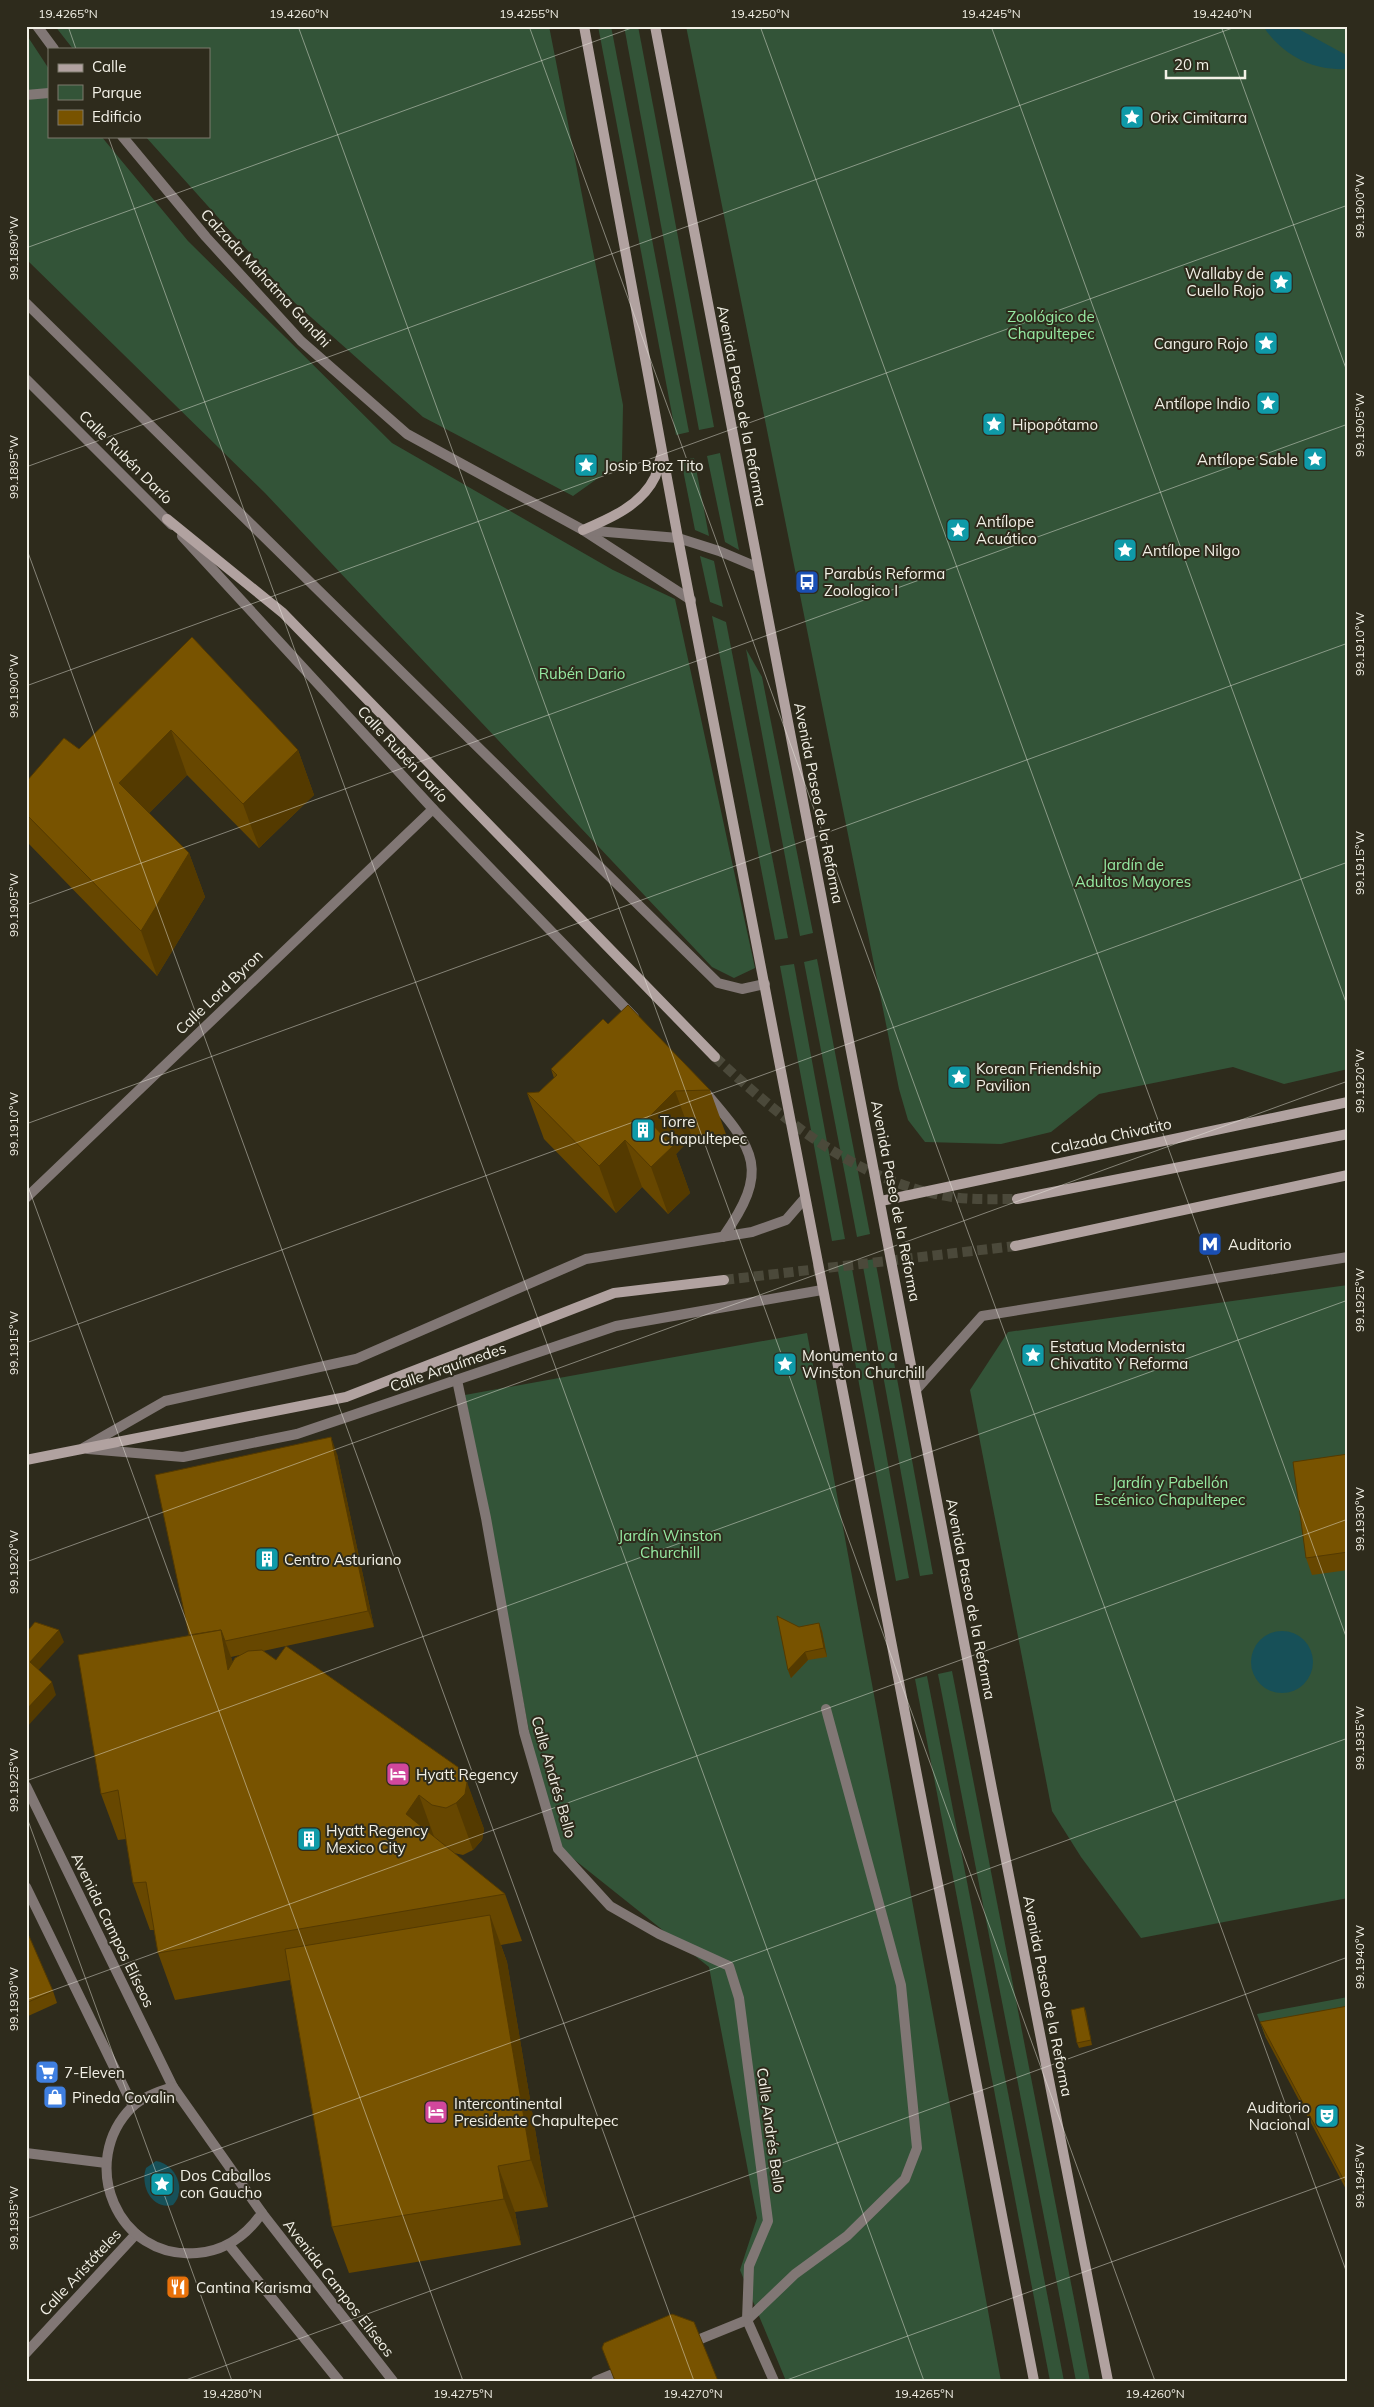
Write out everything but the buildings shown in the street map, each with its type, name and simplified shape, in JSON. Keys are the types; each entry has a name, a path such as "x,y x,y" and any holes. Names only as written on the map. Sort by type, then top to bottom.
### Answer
{"main road":[{"path":"584,26 678,538 1034,2381"},
{"name":"Avenida Paseo de la Reforma","path":"655,26 757,567 1108,2381"},
{"path":"583,530 615,516 638,499 655,478 663,450"},
{"path":"167,519 283,613 715,1058"},
{"name":"Calzada Chivatito","path":"881,1201 1348,1102"},
{"path":"1017,1199 1348,1134"},
{"path":"1014,1246 1348,1175"},
{"name":"Calle Arquímedes","path":"27,1460 346,1396 614,1293 724,1280"}],"street":[{"path":"37,26 53,48"},
{"path":"26,95 48,92"},
{"name":"Calzada Mahatma Gandhi","path":"124,138 206,237 301,341 407,434 583,530 691,600"},
{"path":"26,303 718,983 742,989 765,984"},
{"name":"Calle Rubén Darío","path":"26,379 167,519 432,808 638,1022"},
{"name":"Calzada Mahatma Gandhi","path":"583,530 678,538 719,551 757,567"},
{"name":"Calle Lord Byron","path":"26,1198 432,808"},
{"path":"699,1085 728,1119 750,1154 752,1180 741,1211 723,1237"},
{"name":"Calle Arquímedes","path":"82,1449 165,1401 356,1359 586,1259 752,1232 786,1220 805,1198"},
{"path":"916,1390 982,1316 1348,1257"},
{"name":"Calle Arquímedes","path":"82,1449 183,1457 297,1434 616,1326 822,1290"},
{"name":"Calle Andrés Bello","path":"457,1380 486,1518 524,1732 558,1850 610,1906 659,1934 729,1966 739,1998 768,2221 749,2266 747,2320 774,2381"},
{"path":"676,2348 747,2320 795,2274 847,2236 905,2178 917,2148 901,1985 826,1710"},
{"name":"Avenida Campos Elíseos","path":"26,1786 173,2087"},
{"path":"26,1887 134,2106"},
{"path":"173,2087 262,2213 248,2230 229,2245 207,2252 188,2254 161,2248 136,2234 123,2221 107,2186 106,2163 109,2146 115,2131 134,2106 155,2093 173,2087"},
{"path":"26,2153 106,2163"},
{"name":"Avenida Campos Elíseos","path":"262,2213 393,2381"},
{"name":"Calle Aristóteles","path":"26,2353 136,2234"},
{"path":"229,2245 339,2381"},
{"path":"596,2381 632,2366"}],"green space":[{"path":"55,26 549,26 623,405 622,461 573,496 423,417 294,302 147,138 210,138 210,48 72,48"},
{"path":"598,26 611,26 689,432 676,435"},
{"path":"624,26 638,26 714,427 699,430"},
{"name":"Zoológico de Chapultepec","path":"686,26 1348,26 1348,1069 1284,1084 1233,1067 1099,1094 1051,1132 1001,1144 925,1142 908,1120 899,1089"},
{"name":"Rubén Dario","path":"26,34 48,67 48,138 103,138 188,241 392,443 613,570 675,599 755,968 734,978 712,967 265,493 26,259"},
{"path":"720,453 739,550 725,542 707,456"},
{"path":"694,458 709,536 695,530 681,460"},
{"path":"700,556 714,561 723,607 710,602"},
{"path":"712,616 726,622 788,938 775,940"},
{"path":"746,649 762,677 813,933 800,936"},
{"path":"817,959 870,1234 857,1237 804,962"},
{"path":"794,964 845,1239 832,1241 780,966"},
{"path":"875,1259 933,1574 920,1576 862,1261"},
{"path":"851,1263 909,1578 896,1581 837,1266"},
{"name":"Jardín y Pabellón Escénico Chapultepec","path":"1348,1285 1348,1898 1141,1938 1081,1857 1052,1811 970,1390 1008,1332"},
{"name":"Jardín Winston Churchill","path":"807,1333 1001,2381 786,2381 740,2270 757,2218 709,1967 561,1849 537,1773 465,1395"},
{"path":"952,1671 1090,2381 1076,2381 938,1674"},
{"path":"927,1676 1064,2381 1050,2381 915,1679"},
{"path":"1348,1997 1348,2024 1266,2038 1257,2014"}],"water":[{"path":"1263,26 1293,26 1348,56 1348,69 1322,67 1299,59 1279,45"},
{"path":"1282,1631 1294,1634 1304,1640 1310,1650 1313,1662 1310,1674 1304,1684 1294,1690 1282,1693 1270,1690 1260,1684 1254,1674 1251,1662 1254,1650 1260,1640 1270,1634"},
{"path":"156,2161 169,2167 177,2178 179,2192 173,2205 165,2206 159,2204 153,2200 146,2188 146,2168"}],"tunnel":[{"path":"715,1057 795,1125 853,1163 885,1178 918,1190 952,1197 1017,1199"},
{"path":"724,1280 1015,1246"}],"place":[{"name":"Orix Cimitarra","path":"1132,117"},
{"name":"Wallaby de Cuello Rojo","path":"1281,282"},
{"name":"Canguro Rojo","path":"1266,343"},
{"name":"Antílope Indio","path":"1268,403"},
{"name":"Hipopótamo","path":"994,424"},
{"name":"Antílope Sable","path":"1315,459"},
{"name":"Josip Broz Tito","path":"586,465"},
{"name":"Antílope Acuático","path":"958,530"},
{"name":"Antílope Nilgo","path":"1125,550"},
{"name":"Parabús Reforma Zoologico I","path":"807,582"},
{"name":"Korean Friendship Pavilion","path":"959,1077"},
{"name":"Torre Chapultepec","path":"643,1130"},
{"name":"Auditorio","path":"1210,1244"},
{"name":"Estatua Modernista Chivatito Y Reforma","path":"1033,1355"},
{"name":"Monumento a Winston Churchill","path":"785,1364"},
{"name":"Centro Asturiano","path":"267,1559"},
{"name":"Hyatt Regency","path":"398,1774"},
{"name":"Hyatt Regency Mexico City","path":"309,1839"},
{"name":"7-Eleven","path":"47,2072"},
{"name":"Pineda Covalin","path":"55,2097"},
{"name":"Intercontinental Presidente Chapultepec","path":"436,2112"},
{"name":"Auditorio Nacional","path":"1327,2116"},
{"name":"Dos Caballos con Gaucho","path":"162,2184"},
{"name":"Cantina Karisma","path":"178,2287"}],"park label":[{"name":"Jardín de Adultos Mayores","path":"1133,872"}]}
